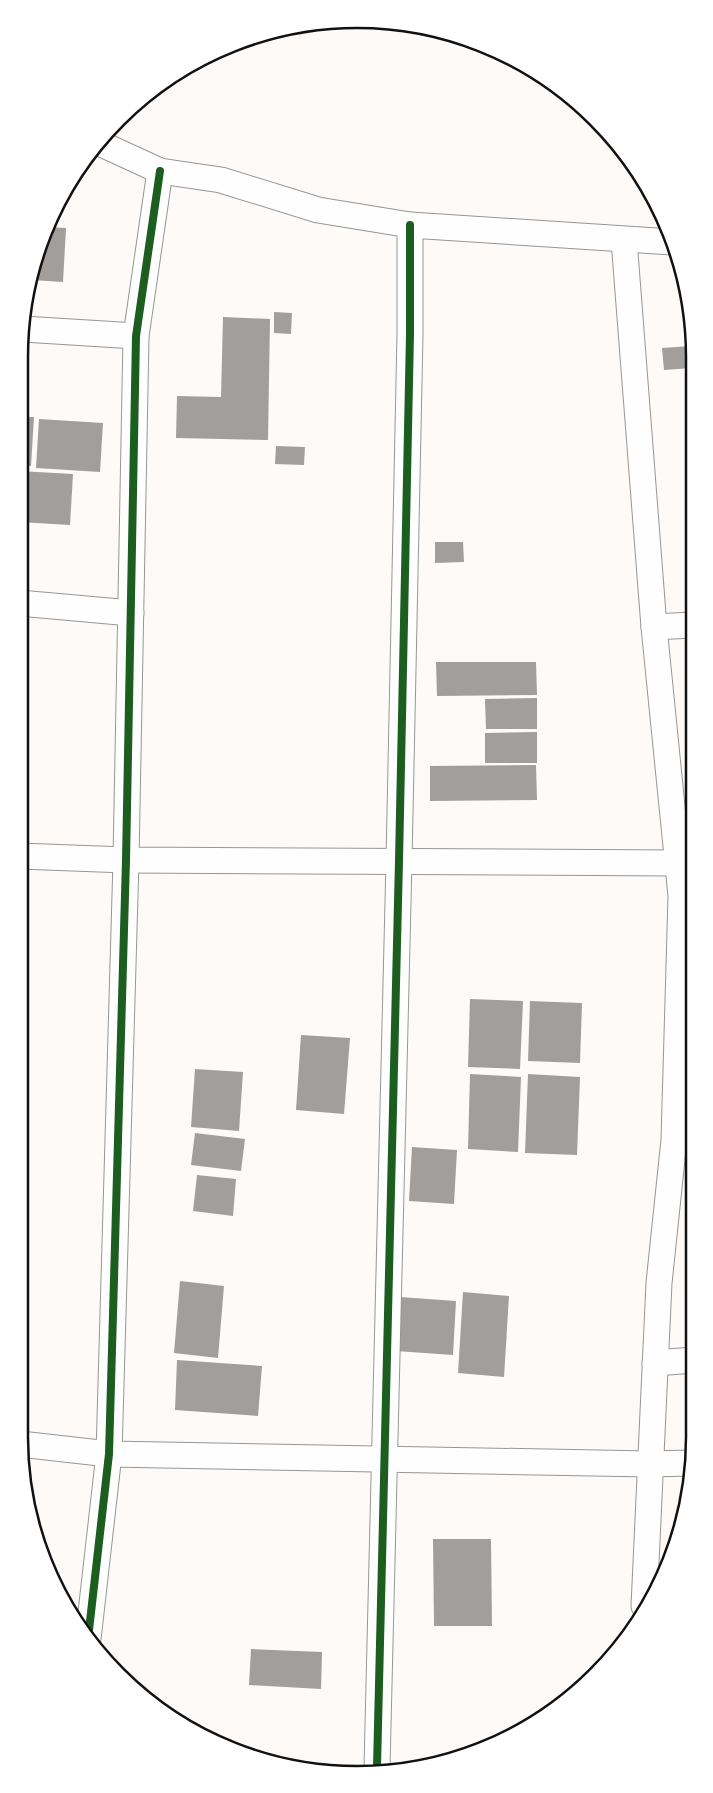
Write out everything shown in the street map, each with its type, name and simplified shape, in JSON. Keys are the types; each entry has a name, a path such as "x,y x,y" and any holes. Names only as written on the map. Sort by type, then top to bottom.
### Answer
{"street":[{"path":"104,145 160,171 221,180 318,210 410,224 664,242"},
{"path":"89,1628 109,1454 126,860 136,336 160,171"},
{"path":"377,1765 400,861 410,334 410,224"},
{"path":"624,240 654,627 678,863 686,892"},
{"path":"29,329 136,336"},
{"path":"28,604 130,613"},
{"path":"654,627 686,625"},
{"path":"28,856 126,860 678,863"},
{"path":"644,1595 659,1283 684,1139 686,977"},
{"path":"655,1363 686,1361"},
{"path":"28,1445 109,1454 685,1463"}],"building":[{"path":"54,227 66,228 63,282 37,280"},
{"path":"274,312 292,313 291,334 274,333"},
{"path":"223,317 270,319 268,440 176,438 177,396 221,397"},
{"path":"686,346 686,368 664,370 662,348"},
{"path":"28,417 34,417 31,466 28,466"},
{"path":"39,419 103,423 100,472 36,468"},
{"path":"276,446 305,447 304,465 275,464"},
{"path":"28,472 73,474 70,525 28,523"},
{"path":"435,542 463,542 464,562 435,563"},
{"path":"436,662 536,662 537,695 437,696"},
{"path":"537,698 537,729 486,729 485,699"},
{"path":"537,732 537,763 485,763 485,733"},
{"path":"536,765 537,800 430,801 430,766"},
{"path":"470,999 523,1001 520,1069 468,1067"},
{"path":"530,1001 582,1003 580,1063 528,1061"},
{"path":"301,1035 350,1038 344,1114 296,1110"},
{"path":"195,1069 243,1072 239,1131 191,1127"},
{"path":"470,1074 521,1077 518,1152 468,1149"},
{"path":"528,1074 580,1077 577,1155 525,1153"},
{"path":"195,1133 245,1139 241,1171 191,1165"},
{"path":"412,1147 457,1150 454,1204 409,1201"},
{"path":"197,1175 236,1179 233,1216 193,1211"},
{"path":"180,1281 224,1286 218,1358 174,1353"},
{"path":"463,1292 509,1296 504,1377 458,1373"},
{"path":"400,1297 456,1301 453,1355 396,1351"},
{"path":"177,1360 262,1366 258,1416 175,1410"},
{"path":"433,1539 491,1539 492,1626 434,1626"},
{"path":"251,1649 322,1652 321,1689 249,1685"}],"cycle path":[{"path":"89,1628 109,1454 126,860 136,336 160,171"},
{"path":"377,1765 399,861 410,334 410,225"}]}
